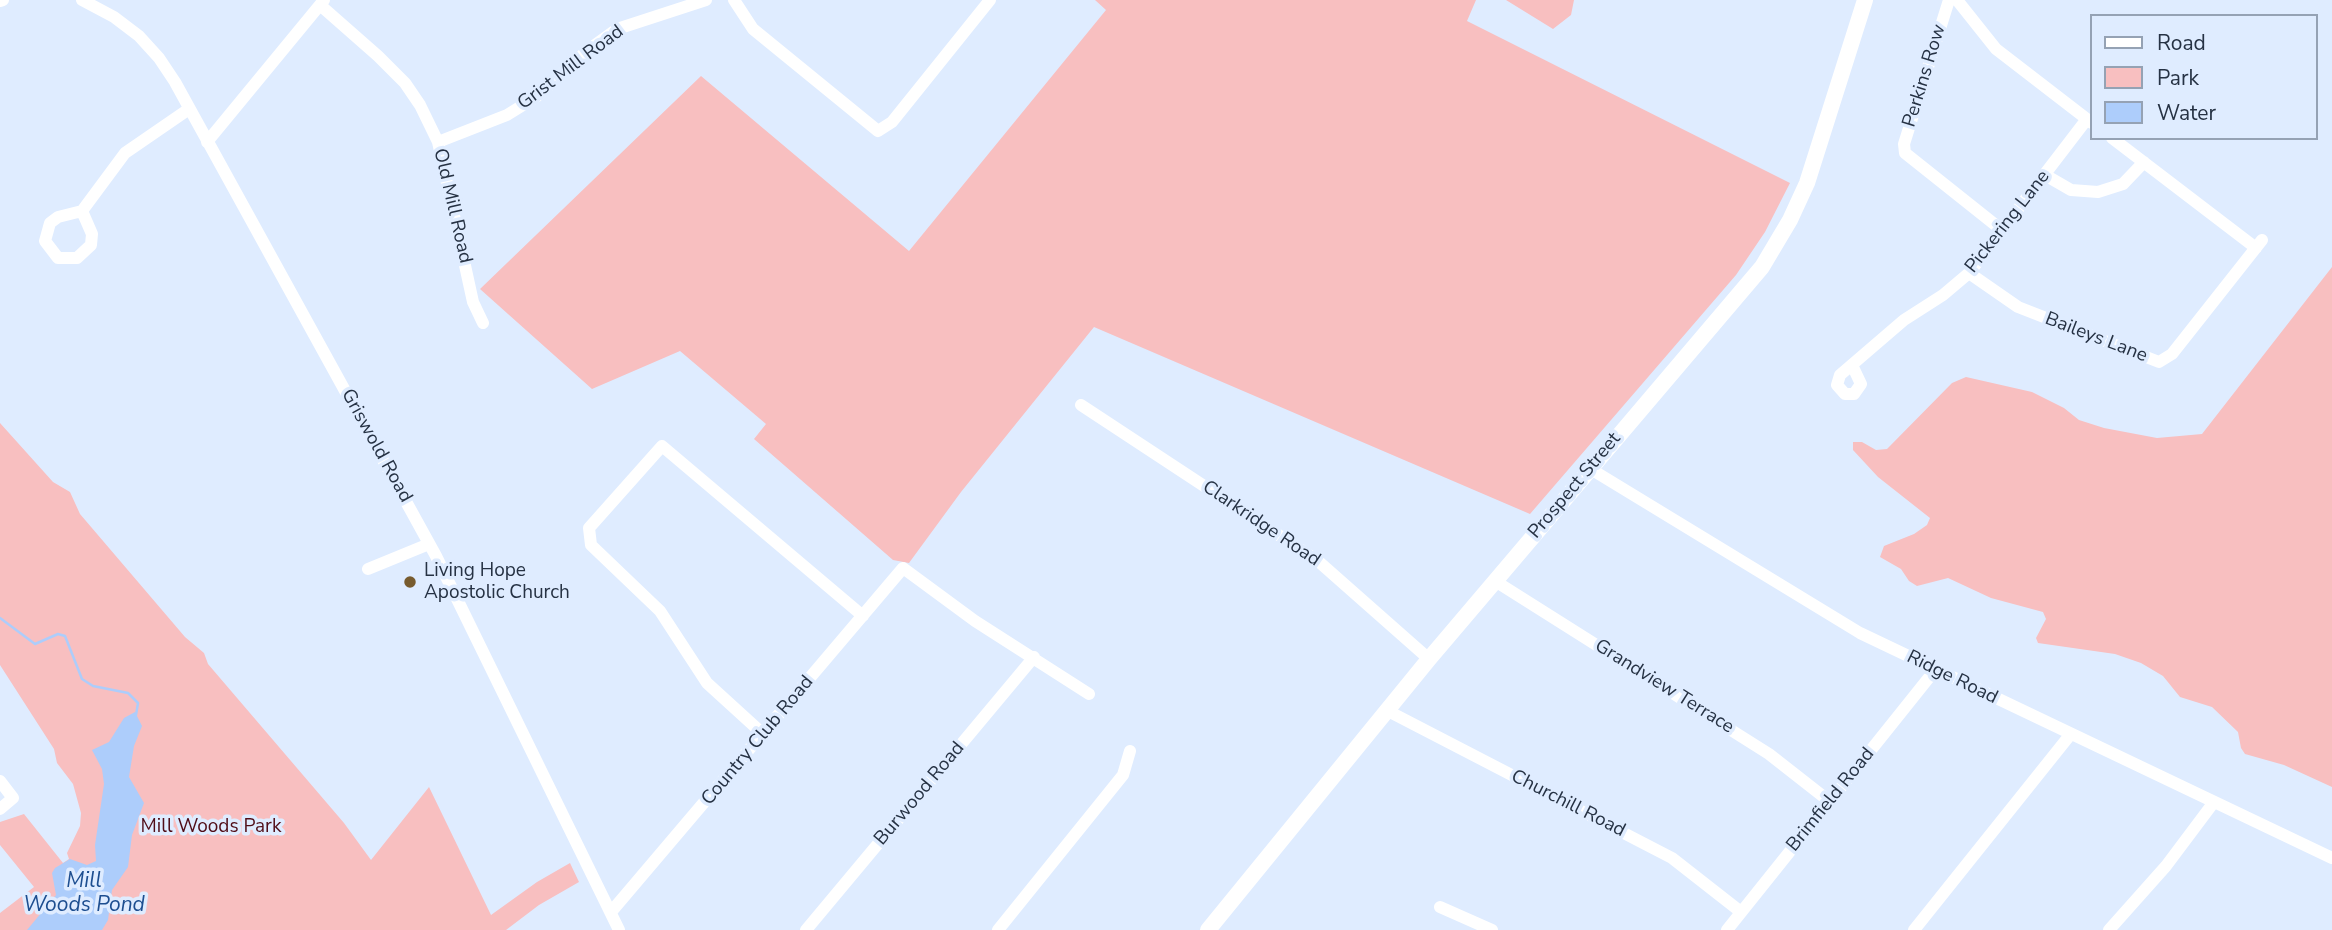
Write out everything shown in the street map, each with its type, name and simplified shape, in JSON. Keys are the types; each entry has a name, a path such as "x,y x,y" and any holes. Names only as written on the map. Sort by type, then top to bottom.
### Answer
{"main road":[{"name":"Prospect Street","path":"1208,930 1386,710 1589,468 1745,289 1777,246 1817,155 1865,0"}],"street":[{"name":"Griswold Road","path":"82,0 114,16 150,47 189,109 429,544 619,930"},
{"name":"Grist Mill Road","path":"439,142 507,115 536,97 588,50 617,29 706,0"},
{"path":"734,0 753,29 878,131 892,122 990,0"},
{"name":"Perkins Row","path":"1949,0 1904,144 1905,153 2003,231"},
{"path":"1957,0 1996,49 2090,121"},
{"path":"207,142 322,3"},
{"name":"Old Mill Road","path":"322,3 405,83 439,142 473,302 483,323"},
{"path":"82,211 125,153 189,109"},
{"name":"Pickering Lane","path":"1852,365 1904,320 1943,295 1969,273 2090,121"},
{"path":"2045,176 2071,190 2098,192 2123,184 2144,162 2115,140"},
{"name":"Baileys Lane","path":"1969,273 2018,307 2159,362 2172,354 2259,244 2144,162"},
{"name":"Clarkridge Road","path":"1081,405 1318,561 1429,659"},
{"path":"763,734 707,683 660,611 591,545 589,528 662,446 863,616"},
{"name":"Ridge Road","path":"1589,468 1823,612 1935,670 2332,859"},
{"path":"368,569 429,544"},
{"name":"Country Club Road","path":"611,912 903,568 975,621 1034,657"},
{"name":"Grandview Terrace","path":"1495,581 1769,754 1829,801"},
{"path":"1034,657 1089,694"},
{"name":"Burwood Road","path":"806,930 1034,657"},
{"name":"Brimfield Road","path":"1727,930 1935,670"},
{"name":"Churchill Road","path":"1386,710 1672,858 1741,912"},
{"path":"1914,930 2070,735"},
{"path":"998,930 1123,775 1130,751"},
{"path":"0,781 13,798 0,809"},
{"path":"2109,930 2166,866 2214,802"},
{"path":"1440,907 1492,930"}],"green space":[{"path":"1095,0 1476,0 1467,21 1790,183 1765,232 1736,275 1530,514 1094,327 961,492 909,563 893,560 754,439 766,424 680,351 592,389 480,289 701,76 909,251 1106,10"},
{"path":"1506,0 1574,0 1571,15 1553,29"},
{"path":"2332,267 2332,787 2284,765 2245,754 2238,732 2212,707 2180,697 2163,676 2141,663 2115,654 2038,643 2036,638 2046,619 2043,612 1991,598 1948,578 1917,586 1909,581 1901,569 1880,557 1884,546 1914,534 1927,525 1930,518 1878,477 1853,450 1853,442 1862,442 1876,450 1887,449 1952,383 1966,377 2032,392 2064,408 2079,420 2104,428 2157,438 2202,434"},
{"name":"Mill Woods Park","path":"0,423 53,482 70,492 80,514 185,637 204,653 208,664 344,823 371,860 429,787 491,915 537,882 570,863 579,882 539,905 506,930 0,930 0,913 34,887 0,845 0,822 24,814 63,863 69,859 67,853 80,826 81,813 73,784 57,763 54,749 0,665"}],"water":[{"name":"Mill Woods Pond","path":"135,712 142,726 134,746 129,777 144,803 132,835 128,867 112,890 108,920 102,930 27,930 56,895 52,873 55,868 70,859 87,865 96,861 95,845 104,784 102,769 92,750 109,742 124,718"}],"waterway":[{"path":"0,618 35,644 58,634 65,636 82,679 93,686 128,693 138,703 136,715"}],"place":[{"name":"Living Hope Apostolic Church","path":"410,582"}]}
